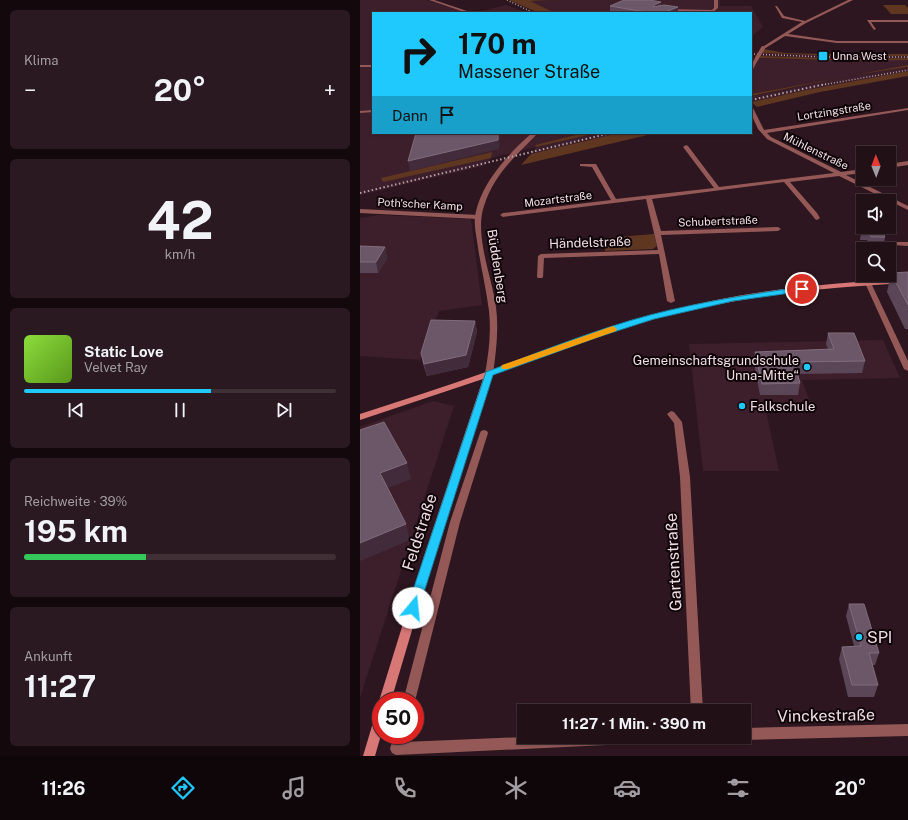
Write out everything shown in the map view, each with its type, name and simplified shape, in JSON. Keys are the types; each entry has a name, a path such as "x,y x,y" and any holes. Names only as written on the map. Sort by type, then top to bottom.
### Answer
{"main road":[{"path":"360,417 489,374 626,324 673,312 774,292 868,283 908,281"},
{"name":"Feldstraße","path":"388,692 429,556 489,374"},
{"path":"369,756 373,744"}],"street":[{"path":"431,0 468,12"},
{"path":"436,0 441,3"},
{"path":"659,12 664,10 713,10 716,8 716,0"},
{"path":"752,67 760,50 805,22 851,0"},
{"path":"776,7 783,17 805,22"},
{"path":"874,29 868,21 908,21"},
{"path":"784,34 836,42 908,42"},
{"path":"360,66 372,66"},
{"name":"Lortzingstraße","path":"762,132 908,109"},
{"path":"752,110 762,132"},
{"path":"360,112 372,111"},
{"name":"Mühlenstraße","path":"762,132 773,141 908,208"},
{"name":"Büddenberg","path":"489,374 492,349 493,312 481,251 478,217 495,176 506,161 534,134"},
{"path":"686,146 718,189"},
{"path":"896,165 908,163"},
{"name":"Mozartstraße","path":"582,166 594,165 615,202"},
{"name":"Mozartstraße","path":"503,215 856,172"},
{"path":"786,181 818,218"},
{"path":"649,198 662,252 671,301"},
{"name":"Poth'scher Kamp","path":"360,212 478,217"},
{"name":"Schubertstraße","path":"658,234 778,230"},
{"path":"896,244 908,244"},
{"name":"Händelstraße","path":"540,277 541,256 662,252"},
{"path":"868,283 908,369"},
{"name":"Gartenstraße","path":"671,414 678,422 685,477 697,704"},
{"path":"411,692 455,522 484,433"},
{"name":"Vinckestraße","path":"751,734 908,730"},
{"path":"397,744 396,749 517,743"}],"shaded area":[{"path":"360,0 426,0 464,12 372,12 372,134 580,134 491,158 483,166 360,195"},
{"path":"509,0 552,0 530,1 553,12 537,12"},
{"path":"720,0 720,6 751,6 763,27 752,36 752,12 553,12 529,1"},
{"path":"506,5 525,12 478,12"},
{"path":"883,5 905,5 908,8 908,14 891,14"},
{"path":"764,49 785,53 908,54 908,56 835,56 761,53"},
{"path":"761,53 835,56 908,56 908,58 808,58 760,56"},
{"path":"760,56 848,59 908,58 908,60 857,61 760,58"},
{"path":"752,59 908,60 908,65 752,94"},
{"path":"908,65 908,67 850,76"},
{"path":"908,67 908,71 752,102 752,96 848,76"},
{"path":"908,71 908,76 820,92 757,107 752,103 807,90"},
{"path":"844,77 752,96 752,94"},
{"path":"580,134 593,134 536,147 535,145"},
{"path":"593,134 615,134 531,154 536,147"},
{"path":"615,134 652,134 521,165 531,154"},
{"path":"492,152 491,158 383,182 381,178"},
{"path":"379,215 471,219 482,305 439,311 420,360 360,356 360,218"},
{"path":"654,234 657,246 653,249 605,251 605,238"},
{"name":"Falkschule","path":"883,340 900,378 802,380 811,405 765,406 779,471 703,471 689,344"},
{"path":"433,401 454,406 360,698 360,427"}],"building":[{"path":"624,0 649,0 661,2 653,7 664,5 678,7 666,12 646,12 610,6"},
{"path":"416,134 498,134 498,140 408,161"},
{"path":"870,234 884,234 885,237 871,237"},
{"path":"360,246 385,247 376,262 360,262"},
{"path":"908,272 908,305 896,282 896,273"},
{"path":"431,320 475,321 466,355 424,364 421,353"},
{"path":"828,333 854,333 865,361 794,362 800,383 762,384 755,352 834,349"},
{"path":"384,422 407,463 380,473 406,524 360,543 360,430"},
{"path":"849,604 864,604 879,653 869,653 878,685 852,685 842,647 861,646"}],"railway":[{"path":"507,0 532,12"},
{"path":"752,54 826,57 908,57"},
{"path":"822,85 908,70"},
{"path":"752,100 826,84"},
{"path":"360,193 607,134"}],"slow traffic":[{"path":"505,367 613,329"}],"place":[{"name":"Unna West","path":"823,56"},
{"name":"Gemeinschaftsgrundschule Unna-Mitte“","path":"807,367"},
{"name":"Falkschule","path":"742,406"},
{"name":"SPI","path":"859,637"}],"route":[{"path":"413,608 489,374 515,363 626,324 733,299 802,289"}]}
